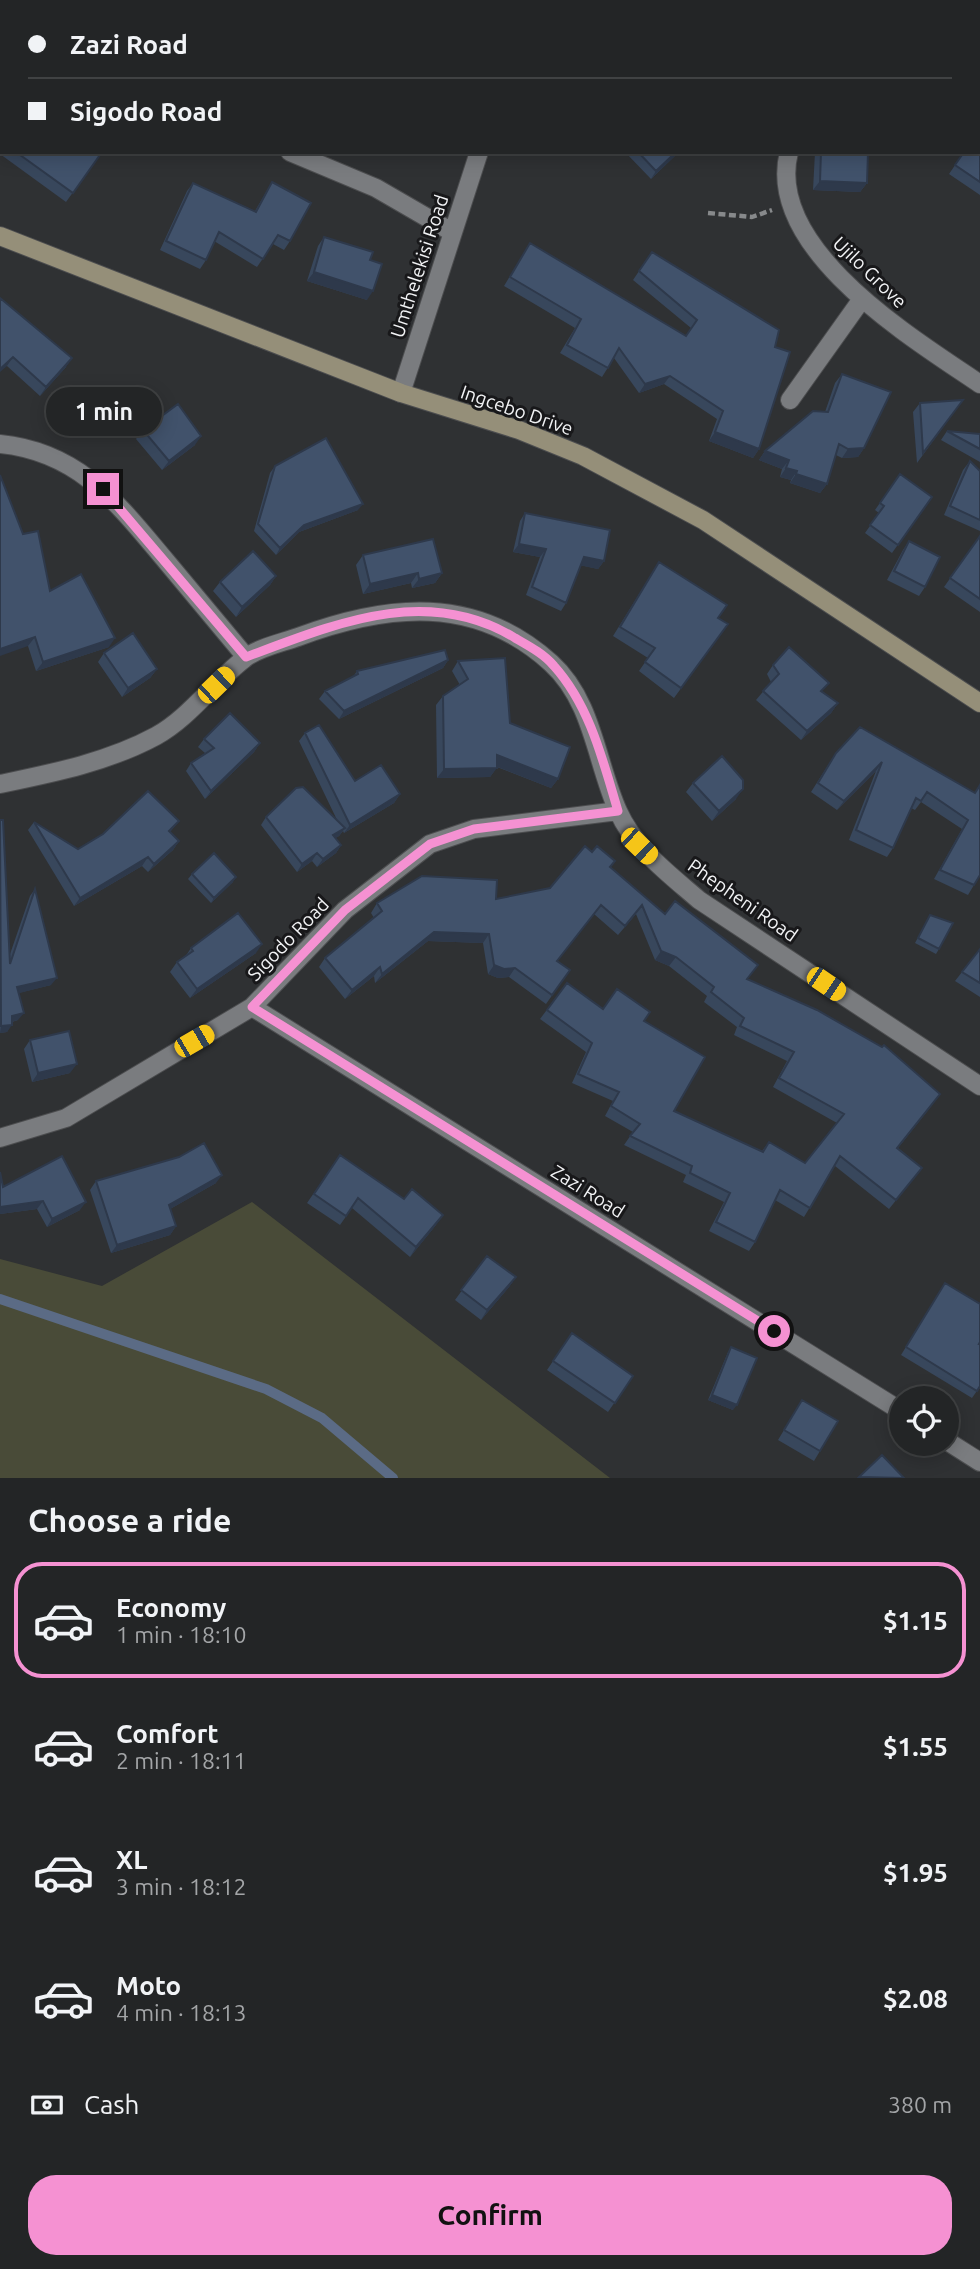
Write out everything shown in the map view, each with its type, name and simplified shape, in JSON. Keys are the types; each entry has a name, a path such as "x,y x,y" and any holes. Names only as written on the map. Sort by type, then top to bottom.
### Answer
{"main road":[{"name":"Ingcebo Drive","path":"0,236 401,393 555,444 674,503 980,703"}],"street":[{"path":"295,154 376,188 452,232"},
{"name":"Umthelekisi Road","path":"401,393 478,154"},
{"name":"Ujilo Grove","path":"789,154 788,183 797,219 812,244 880,316 980,384"},
{"path":"790,400 862,299"},
{"path":"0,444 30,447 58,459 103,489 246,657"},
{"name":"Phepheni Road","path":"0,784 57,772 117,754 159,735 246,657 319,629 380,614 440,610 470,616 502,630 554,665 578,701 595,736 618,811 639,846 699,900 980,1086"},
{"name":"Sigodo Road","path":"0,1138 66,1118 252,1007 345,910 430,844 474,829 618,811"},
{"name":"Zazi Road","path":"252,1007 889,1404"},
{"path":"959,1449 980,1462"}],"path":[{"path":"708,213 752,217 793,202"}],"green space":[{"path":"252,1202 610,1478 0,1478 0,1259 102,1286"}],"building":[{"path":"19,154 101,154 73,193"},
{"path":"640,154 674,154 656,171"},
{"path":"821,154 868,154 867,183 820,181"},
{"path":"963,154 980,154 980,182 955,165"},
{"path":"272,182 311,203 290,241 278,235 263,259 219,232 206,260 166,241 193,183 256,212"},
{"path":"324,237 373,252 370,260 382,264 373,291 314,272"},
{"path":"530,243 686,336 697,320 639,271 652,252 779,330 775,347 790,352 759,449 715,432 723,411 670,376 645,384 619,348 608,368 567,345 581,319 510,277"},
{"path":"0,298 72,358 46,387 13,357 0,369"},
{"path":"842,374 891,392 864,448 848,449 839,444 827,484 796,474 797,471 786,468 789,460 765,451 813,411 828,412"},
{"path":"963,400 923,453 920,403"},
{"path":"178,404 201,436 169,461 143,430"},
{"path":"947,431 980,434 980,449"},
{"path":"326,438 363,504 304,525 280,548 258,524 275,466"},
{"path":"970,461 980,471 980,520 950,506"},
{"path":"900,474 932,497 898,545 870,525 884,506 880,503"},
{"path":"0,475 23,534 38,531 50,591 81,574 115,638 43,662 35,637 0,649"},
{"path":"525,513 610,530 604,561 584,557 566,603 532,587 546,549 519,544"},
{"path":"980,536 980,599 950,578"},
{"path":"433,539 442,573 419,579 418,573 370,584 363,555"},
{"path":"909,541 940,557 925,587 894,571"},
{"path":"253,551 276,576 242,607 220,582"},
{"path":"659,562 727,605 718,618 728,624 681,688 645,662 655,648 620,627"},
{"path":"133,633 157,669 128,688 104,653"},
{"path":"789,647 829,683 821,691 838,703 807,731 763,691 779,674 773,665"},
{"path":"445,650 448,660 344,711 325,691 358,674 357,671"},
{"path":"505,658 510,723 570,747 558,779 497,755 497,768 444,769 443,696 468,679 458,661"},
{"path":"230,713 260,743 211,791 191,763 214,748 204,739"},
{"path":"319,725 355,781 381,765 400,794 350,825 305,733"},
{"path":"860,727 975,793 980,785 980,875 974,885 940,870 968,820 927,792 921,801 916,798 893,848 856,830 882,762 844,801 818,783 836,753"},
{"path":"722,756 743,780 743,789 719,811 693,783"},
{"path":"303,787 345,828 333,835 341,845 323,859 317,853 302,864 266,817 296,788"},
{"path":"148,791 179,821 169,831 179,841 154,864 148,857 80,898 34,822 78,849 103,834"},
{"path":"0,820 3,820 10,964 35,889 57,978 17,987 24,1013 12,1016 12,1025 1,1026"},
{"path":"585,846 592,852 597,846 615,861 610,867 665,914 675,901 758,965 747,979 817,1010 882,1047 884,1045 940,1094 897,1148 922,1168 896,1200 840,1156 810,1208 780,1190 755,1242 716,1222 730,1193 690,1173 692,1166 630,1136 640,1124 611,1106 619,1092 578,1074 592,1043 547,1010 567,983 603,1009 617,989 650,1012 644,1021 705,1057 674,1111 763,1152 769,1142 805,1163 844,1114 779,1078 794,1052 740,1026 744,1018 711,992 714,987 676,957 661,951 642,905 625,926 601,905 557,961 570,970 552,995 515,968 504,969 494,965 489,934 434,932 382,974 380,967 352,990 325,958 382,911 377,903 422,876 497,880 496,899 550,888"},
{"path":"214,853 236,877 214,898 192,874"},
{"path":"238,913 262,944 197,989 177,962 193,951 191,948"},
{"path":"930,915 953,923 939,949 918,938"},
{"path":"980,949 980,983 962,972"},
{"path":"69,1031 77,1064 38,1073 30,1040"},
{"path":"204,1143 222,1175 169,1205 176,1226 117,1245 96,1181 179,1157"},
{"path":"340,1155 404,1199 412,1189 443,1215 416,1247 358,1198 346,1216 314,1194"},
{"path":"62,1156 86,1202 52,1219 43,1201 0,1207 0,1172 3,1187"},
{"path":"487,1256 516,1277 487,1310 461,1290"},
{"path":"945,1283 980,1304 980,1386 977,1391 906,1347"},
{"path":"572,1333 633,1376 615,1403 553,1361"},
{"path":"731,1347 757,1358 737,1405 712,1395"},
{"path":"802,1400 838,1421 820,1451 784,1430"},
{"path":"882,1455 904,1478 859,1477"}],"waterway":[{"path":"0,1299 266,1389 322,1418 393,1478"}],"route":[{"path":"103,489 246,657 319,629 380,614 440,610 470,616 502,630 536,650 554,665 578,701 595,736 618,811 474,829 430,844 345,910 252,1007 774,1331"}]}
